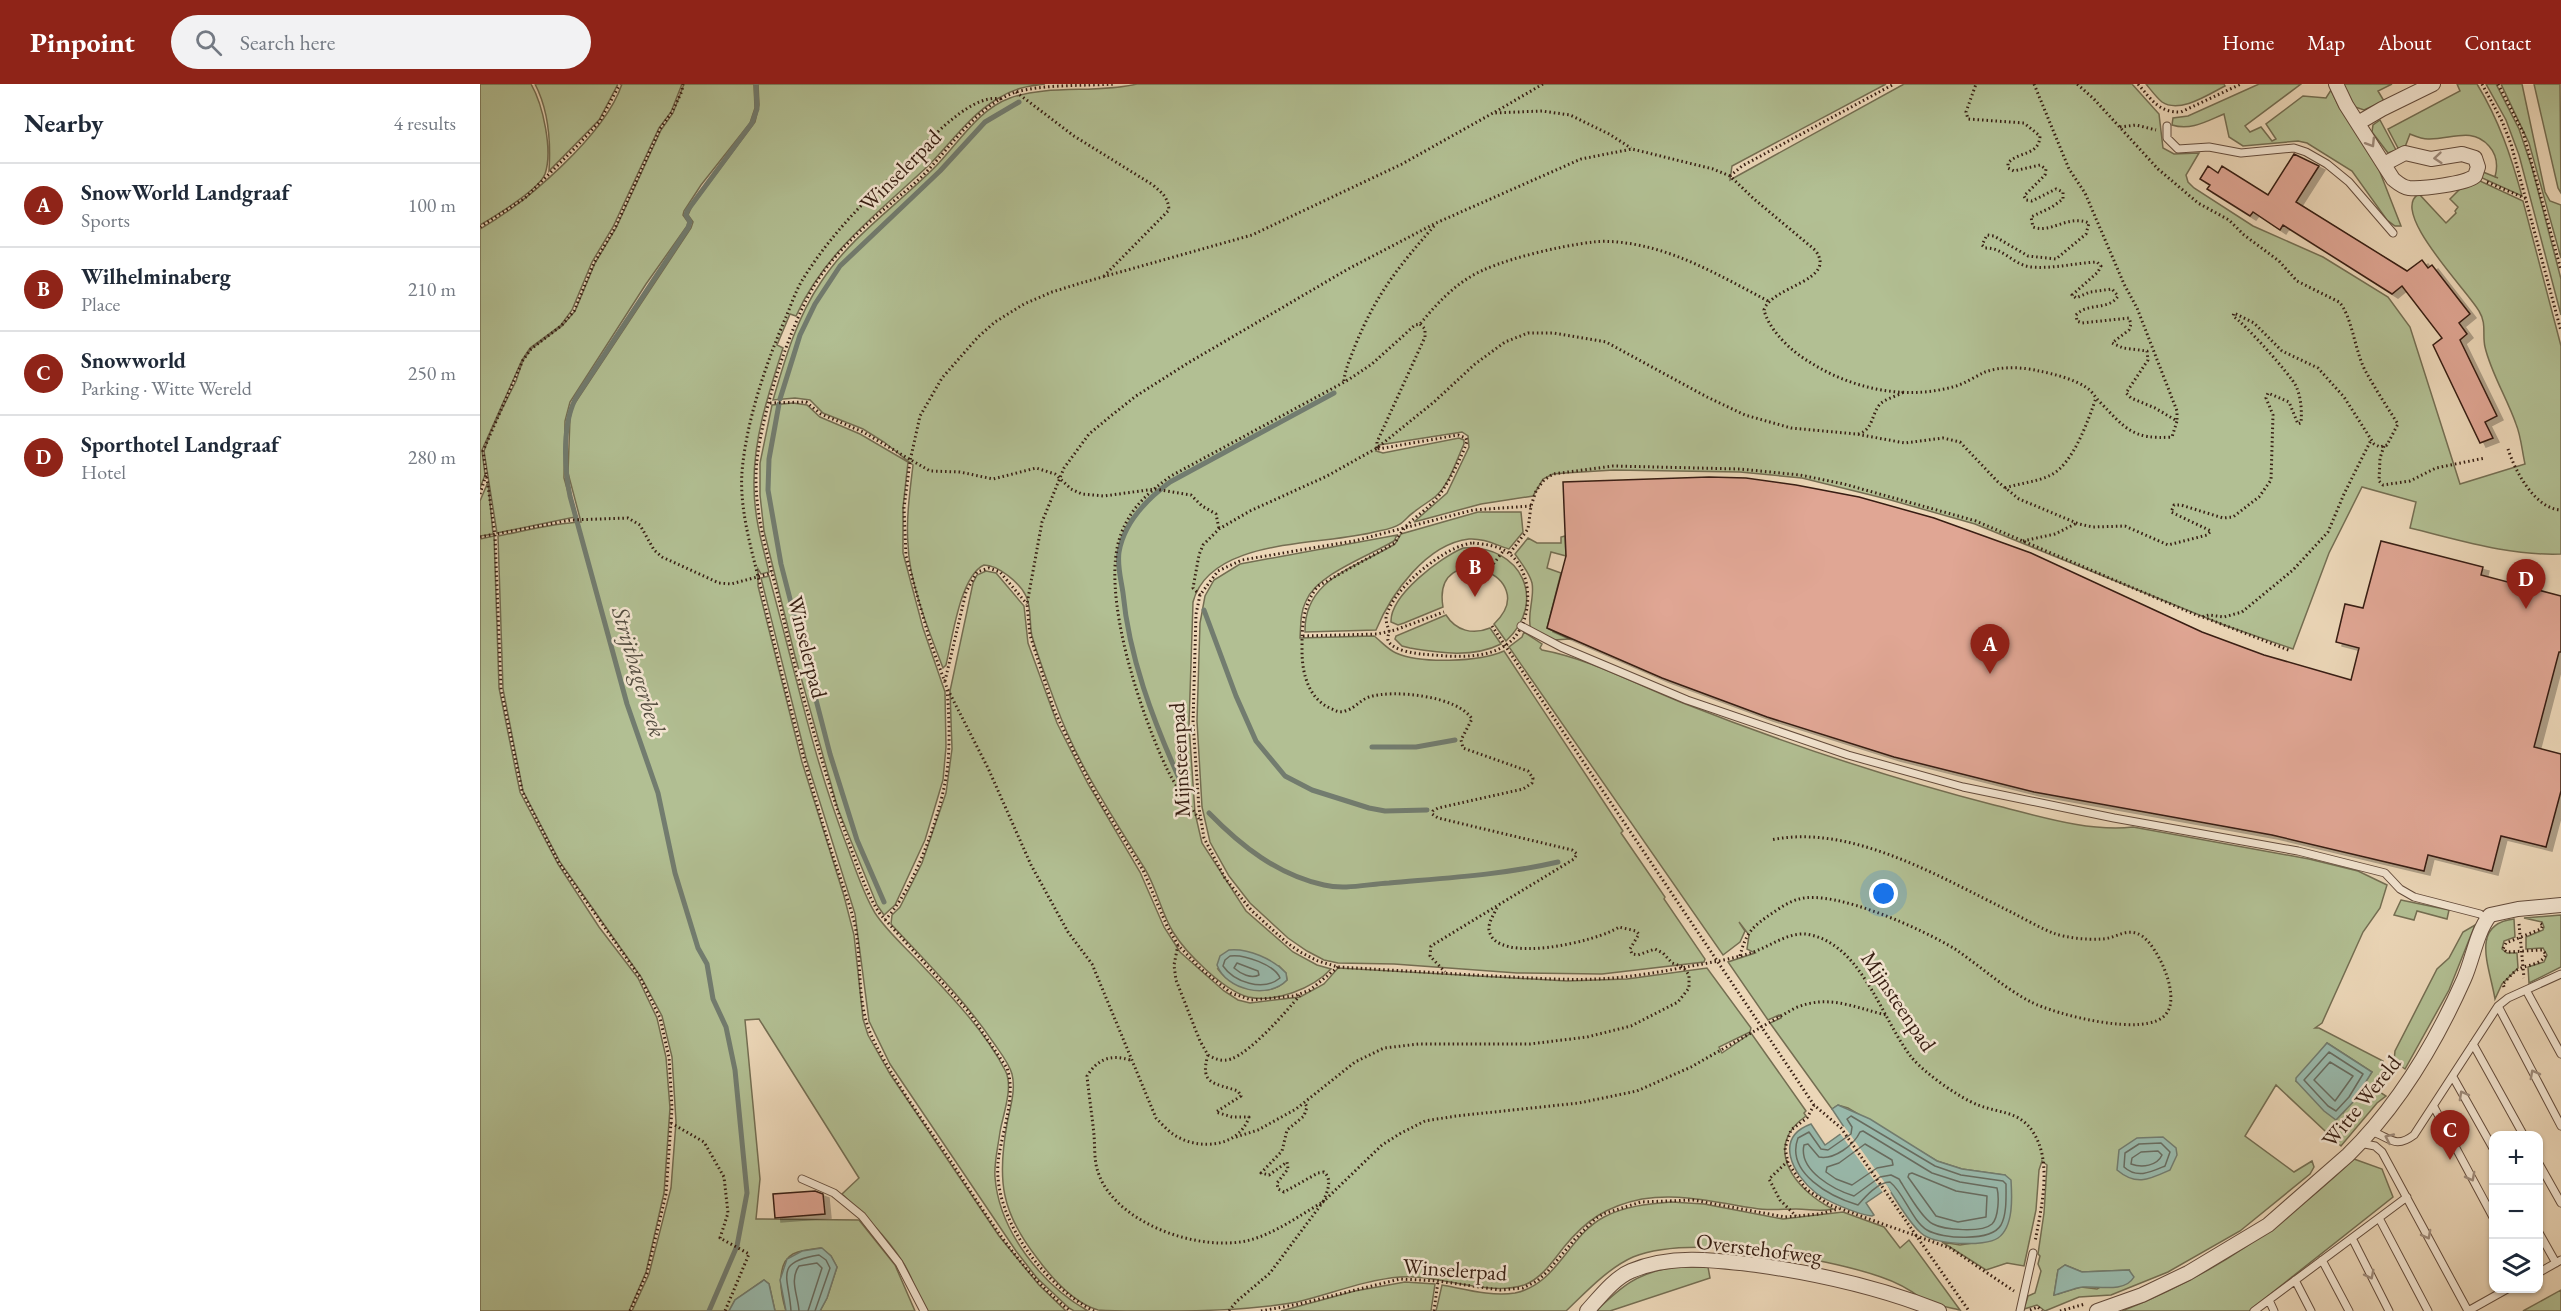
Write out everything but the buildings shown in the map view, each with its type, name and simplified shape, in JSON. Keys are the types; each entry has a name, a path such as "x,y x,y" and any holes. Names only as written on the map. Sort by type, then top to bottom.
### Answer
{"street":[{"path":"2336,84 2392,179 2398,184 2409,188 2466,180 2474,176 2477,162 2467,154 2431,159 2404,153 2384,164"},
{"path":"2358,123 2433,84"},
{"path":"2487,919 2497,913 2518,914 2561,904"},
{"name":"Witte Wereld","path":"2103,1310 2188,1274 2268,1225 2360,1143 2406,1084 2442,1025 2465,977 2487,919"},
{"name":"Overstehofweg","path":"1587,1311 1606,1290 1628,1272 1676,1260 1725,1261 1808,1272 1880,1289 1939,1311"}],"lane":[{"path":"2167,126 2168,138 2178,149 2209,147 2241,153 2294,148 2306,152 2327,164 2349,182 2393,233"},
{"path":"1521,626 1561,647 1688,700 1848,755 1963,787 2114,818 2298,851 2374,870 2385,873 2400,889 2414,897 2481,914 2487,919"},
{"path":"2370,1130 2391,1141 2403,1142 2414,1135 2498,1006 2525,988 2560,977"},
{"path":"2525,988 2561,1054"},
{"path":"2498,1006 2561,1125"},
{"path":"2473,1044 2521,1131"},
{"path":"2453,1077 2489,1143"},
{"path":"2434,1107 2489,1211"},
{"path":"2360,1143 2375,1146 2382,1152 2468,1311 2500,1293"},
{"path":"2543,1171 2561,1203"},
{"path":"802,1179 834,1192 862,1216 899,1263 924,1311"},
{"path":"2254,1311 2407,1197"},
{"path":"2379,1218 2428,1311"},
{"path":"2352,1238 2389,1311"},
{"path":"2543,1238 2559,1262 2543,1270"},
{"path":"2020,1311 2033,1253"},
{"path":"2322,1260 2349,1311"},
{"path":"2295,1280 2311,1311"},
{"path":"2269,1300 2274,1311"}],"path":[{"path":"480,227 525,198 578,145 600,121 620,84"},
{"path":"630,1311 647,1274 666,1194 671,1123 669,1057 660,1018 640,977 559,863 522,791 501,689 495,535 483,451 523,360 531,349 561,326 573,311 594,263 615,228 660,129 672,112 683,84"},
{"name":"Winselerpad","path":"1094,1311 1070,1297 1038,1266 1013,1225 1004,1205 999,1190 998,1170 1010,1091 1007,1068 968,1011 885,920 870,896 838,816 803,695 761,526 756,473 770,403 791,333 814,286 830,264 857,235 921,177 962,132 1003,99 1016,92 1046,87 1115,84"},
{"path":"885,920 896,907 920,861 941,796 948,754 945,682 930,641 906,556 904,508 910,461 920,416 942,378 978,337 995,322 1024,304 1052,291 1252,235 1412,159 1543,84"},
{"path":"1730,176 1742,166 1894,84"},
{"path":"1976,84 1966,111 1968,119 2024,123 2040,136 2040,143 2034,151 2008,164 2008,168 2014,171 2040,165 2046,169 2044,175 2024,196 2026,200 2032,201 2056,189 2063,192 2063,199 2031,217 2033,227 2040,230 2079,219 2088,223 2086,234 2056,259 2028,256 1994,236 1987,235 1982,245 1985,248 1995,248 2017,262 2031,267 2097,262 2101,266 2098,272 2072,295 2076,298 2090,292 2112,289 2118,296 2110,304 2081,309 2076,315 2077,321 2082,323 2128,318 2131,324 2129,330 2112,343 2123,348 2146,351 2148,360 2126,393 2131,398 2177,421"},
{"path":"1493,113 1542,111 1570,115 1609,134 1632,149 1693,163 1730,176 1820,256 1821,263 1818,271 1768,302 1765,314 1788,346 1803,358 1848,383 1877,390 1906,392 1936,390 1958,386 1990,370 2019,368 2039,370 2086,387 2133,434 2157,438 2172,437 2177,421 2177,411 2137,308 2124,284 2085,193 2069,169 2034,84"},
{"path":"2077,84 2084,88 2158,169 2198,203 2229,220 2244,235 2279,261 2297,280 2339,302 2344,307 2356,349 2366,372 2398,424 2394,434 2384,446 2380,458 2379,481 2383,485 2410,481 2436,468 2485,458"},
{"path":"2138,84 2160,109 2181,112 2241,84"},
{"path":"2482,84 2502,121 2527,199 2561,331"},
{"path":"2498,84 2523,132 2561,270"},
{"path":"1016,92 1034,108 1074,136 1153,185 1164,194 1168,202 1168,210 1160,220 1103,277"},
{"path":"1003,99 992,97 982,100 949,122 880,187 820,254 801,281 775,342 743,458 741,494 782,679 826,835 855,926 864,1005 872,1038 913,1105 1000,1233 1029,1272 1070,1311"},
{"path":"2120,127 2136,125 2156,130 2167,126"},
{"path":"1338,967 1314,988 1301,994 1260,1000 1241,998 1214,980 1178,945 1167,926 1143,870 1098,798 1054,710 1030,635 1027,604 1042,522 1059,477 1089,434 1136,396 1348,269 1436,223 1581,159 1632,149"},
{"path":"2474,176 2527,199"},
{"path":"1344,381 1349,362 1374,302 1396,268 1436,223"},
{"path":"1200,820 1166,766 1141,702 1114,592 1113,571 1120,535 1130,514 1143,497 1171,476 1372,364 1415,325 1420,324 1450,291 1471,276 1510,261 1594,242 1636,245 1664,252 1712,272 1768,302"},
{"path":"1200,595 1193,588 1199,555 1208,539 1219,529 1250,511 1328,476 1377,448 1475,364 1505,342 1528,333 1554,333 1606,342 1745,415 1791,428 1856,434 1905,442 1952,439 1960,442 2005,488 2022,501 2093,527 2125,526 2173,546 2198,536 2207,535 2211,531 2171,512 2174,505 2223,518 2233,517 2259,497 2271,480 2273,415 2266,398 2268,393 2289,402 2298,424 2301,423 2302,408 2295,385 2250,330 2233,316 2234,313 2254,323 2282,351 2318,368 2344,397 2371,440 2380,447 2384,446"},
{"path":"1377,448 1377,442 1425,337 1425,329 1420,324"},
{"path":"1856,434 1866,431 1880,405 1906,392"},
{"path":"2005,488 2046,476 2060,469 2073,449 2096,398"},
{"path":"770,403 806,402 820,414 863,432 910,461 936,472 960,472 985,479 1015,475 1024,470 1036,468 1059,477 1071,489 1088,496 1153,489 1195,497 1202,506 1216,514 1219,529"},
{"path":"1377,448 1384,449 1458,435 1467,440 1442,492 1435,501 1414,516 1401,530 1395,543 1318,586 1308,602 1303,617 1302,636 1305,675 1311,692 1326,707 1345,711 1369,697 1377,696 1438,699 1454,705 1472,718 1461,740 1463,748 1528,771 1532,775 1532,783 1523,789 1438,808 1432,812 1438,818 1572,850 1578,854 1574,859 1431,946 1430,956 1446,973"},
{"path":"2201,617 2209,615 2224,617 2242,612 2293,570 2328,532 2371,440"},
{"path":"2508,449 2514,467 2535,495 2548,507 2561,510"},
{"path":"1510,554 1528,529 1531,506 1536,491 1544,480 1553,474 1614,466 1740,469 1800,475 1844,484 1976,521 2201,617 2291,651"},
{"path":"480,494 487,474"},
{"name":"Mijnsteenpad","path":"1531,506 1473,510 1354,541 1242,560 1218,571 1200,595 1196,614 1193,723 1201,829 1211,855 1225,879 1252,911 1286,942 1318,961 1338,967 1580,979 1623,977 1740,956 1802,933 1825,940 1855,964 1912,1058 1944,1084 1978,1106 2017,1116 2034,1133 2042,1154 2043,1164 2040,1215 2033,1253"},
{"path":"480,537 571,520 628,518 640,525 654,550 671,562 726,585 772,573"},
{"path":"2023,541 2055,534 2077,523"},
{"path":"1464,544 1482,544 1510,554 1523,571 1527,587 1527,604 1521,626 1514,638 1505,646 1488,653 1468,656 1416,653 1391,644 1388,640 1389,631 1386,620 1388,612 1410,581 1437,557 1464,544"},
{"path":"1488,571 1503,550"},
{"path":"945,682 966,592 977,572 988,568 1000,572 1027,604"},
{"path":"1302,636 1389,631 1444,612"},
{"path":"1492,626 1814,1105 1841,1128 1968,1311"},
{"path":"946,688 988,768 1031,865 1068,932 1092,964 1156,1118 1173,1134 1188,1142 1205,1145 1266,1126 1305,1103 1355,1062 1384,1048 1419,1044 1557,1042 1631,1026 1678,1002 1689,988 1689,975 1683,967 1672,963 1663,953 1655,950 1638,955 1632,954 1630,949 1639,934 1626,928 1619,927 1609,934 1583,942 1525,949 1504,946 1492,936 1488,927 1497,906"},
{"path":"1740,956 1745,936 1780,907 1803,898 1826,900 1856,906 1911,925 1954,949 2029,1001 2050,1011 2113,1024 2139,1024 2158,1020 2166,1014 2171,1002 2169,983 2160,960 2149,942 2140,934 2131,931 2104,940 2054,934 1898,858 1818,836 1791,836 1771,840"},
{"path":"2507,988 2504,988 2503,984 2515,971 2523,968 2544,960 2546,954 2540,949 2522,951 2507,952 2503,949 2506,943 2520,937 2541,929 2543,926 2518,914 2520,937 2522,951 2523,968 2525,988"},
{"path":"1178,945 1174,965 1176,980 1200,1041 1208,1054 1221,1060 1235,1056 1278,1022 1301,994"},
{"path":"1229,1311 1236,1302 1270,1273 1323,1202 1382,1146 1425,1121 1579,1103 1637,1091 1691,1067 1802,1005 1825,1000 1886,1015"},
{"path":"1208,1054 1204,1067 1205,1076 1215,1084 1238,1091 1241,1096 1217,1110 1217,1113 1248,1117 1234,1137"},
{"path":"1131,1060 1118,1056 1104,1058 1094,1065 1086,1076 1097,1170 1105,1188 1133,1214 1158,1228 1192,1241 1218,1244 1251,1240 1323,1202 1329,1183 1324,1172 1284,1192 1278,1189 1276,1183 1288,1169 1287,1162 1269,1175 1261,1173 1282,1151 1287,1130 1304,1116 1307,1107 1305,1103"},
{"path":"1814,1105 1807,1118 1796,1125 1788,1136 1785,1148 1788,1161 1806,1189 1820,1200 1839,1209 1950,1248 2023,1300"},
{"path":"671,1123 704,1142 724,1177 728,1213 720,1238 749,1254 725,1311"},
{"path":"1788,1161 1769,1179 1780,1200 1796,1215"},
{"name":"Winselerpad","path":"1261,1311 1400,1279 1438,1281 1500,1290 1523,1288 1537,1281 1548,1271 1595,1219 1603,1214 1641,1202 1693,1200 1780,1216 1820,1214 1839,1209"},
{"path":"1434,1311 1438,1281"},
{"path":"2026,1311 2038,1308 2042,1311"}],"green space":[{"path":"480,84 531,84 543,115 548,153 545,174 541,180 516,202 480,225"},
{"path":"535,84 618,84 599,120 549,171 548,126 540,94"},
{"path":"622,84 682,84 671,112 659,128 613,227 592,262 572,310 561,325 530,348 522,360 482,450 485,475 480,488 480,229 519,203 562,166 599,125 613,104"},
{"path":"684,84 754,84 755,108 750,123 701,185 684,211 687,226 646,284 570,402 565,421 564,478 575,517 497,533 484,451 491,431 516,381 523,360 531,349 562,326 575,311 595,263 616,228 661,130 673,113"},
{"path":"758,84 1045,84 1009,93 978,113 928,166 872,217 837,253 808,293 796,316 790,314 777,345 783,348 759,433 754,468 754,497 769,572 761,574 758,569 758,586 802,762 854,935 863,1019 868,1035 890,1074 999,1236 1039,1285 1066,1311 928,1311 896,1252 842,1194 859,1178 759,1019 745,1020 760,1179 756,1219 859,1220 895,1265 915,1311 820,1311 827,1298 837,1267 831,1256 821,1248 793,1254 787,1259 781,1280 786,1311 775,1311 769,1284 764,1280 735,1300 729,1311 632,1311 649,1274 671,1188 676,1122 672,1057 662,1016 641,977 560,862 523,791 503,689 498,536 581,522 568,473 570,418 573,406 691,228 693,222 688,215 692,206 755,122 759,105"},
{"path":"1137,84 1886,84 1732,166 1730,180 1904,84 2132,84 2159,114 2163,148 2174,154 2199,153 2186,175 2188,182 2194,188 2253,226 2323,257 2388,297 2410,327 2460,484 2525,464 2518,429 2488,357 2484,342 2484,325 2479,311 2421,233 2414,217 2412,203 2419,194 2446,223 2456,213 2458,207 2450,199 2464,185 2478,180 2523,201 2561,346 2561,554 2504,550 2410,528 2416,502 2362,487 2329,553 2293,649 2224,625 1975,524 1802,478 1740,472 1614,470 1553,474 1543,479 1533,496 1481,504 1414,522 1447,493 1469,447 1468,436 1462,432 1379,445 1376,451 1383,453 1459,438 1464,440 1452,472 1441,491 1397,526 1352,536 1270,548 1244,555 1221,566 1204,581 1193,602 1189,725 1195,813 1202,843 1246,911 1293,952 1317,965 1331,969 1314,983 1293,993 1270,998 1248,997 1228,987 1206,970 1173,932 1149,877 1096,790 1074,748 1032,636 1028,601 1023,591 996,568 984,565 976,571 963,595 946,665 943,668 921,607 909,559 908,514 913,465 863,429 823,413 810,400 795,398 773,400 798,324 813,295 833,265 861,235 937,165 979,118 999,103 1026,94 1041,91 1121,87","holes":["1279,966 1286,973 1287,980 1279,986 1261,990 1232,982 1218,969"]},
{"path":"2146,84 2224,84 2225,86 2194,102 2177,106 2162,102"},
{"path":"2259,84 2301,84 2245,126 2250,132 2261,127 2272,141 2276,139 2266,124 2303,96 2326,98 2331,90 2339,107 2376,162 2401,226 2395,226 2387,220 2352,171 2307,143 2298,141 2243,146 2229,137 2224,114 2192,126 2172,125 2173,118 2188,116"},
{"path":"2342,84 2392,84 2378,91 2384,101 2364,110 2355,107"},
{"path":"2457,84 2477,84 2504,138 2522,196 2480,177 2483,172 2495,177 2496,161 2489,146 2475,137 2460,135 2428,139 2410,134 2405,147 2398,148 2388,129 2460,91"},
{"path":"2486,84 2496,84 2519,129 2532,168 2561,279 2561,315 2519,155 2506,120"},
{"path":"2501,84 2522,84 2545,192 2550,201 2561,205 2561,258 2529,143"},
{"path":"2534,84 2560,84 2561,193 2558,188"},
{"path":"2380,120 2396,150 2388,153 2372,132 2373,125"},
{"path":"793,403 807,405 820,417 860,434 908,462 903,507 903,553 923,628 945,692 946,747 943,780 925,840 895,905 884,915 877,905 838,809 795,656 764,531 760,495 760,463 772,405"},
{"path":"488,482 493,534 480,536 480,501"},
{"path":"1478,512 1521,512 1523,532 1509,549 1469,539 1438,550 1412,573 1401,587 1376,630 1305,632 1307,614 1313,599 1335,577 1395,544 1401,534"},
{"path":"1397,535 1394,541 1345,566 1312,591 1303,610 1300,638 1374,636 1396,653 1407,657 1435,660 1480,658 1504,651 1623,831 1621,833 1705,959 1704,962 1602,974 1517,973 1394,964 1338,963 1324,960 1288,938 1250,903 1229,876 1210,842 1202,807 1197,721 1200,623 1205,596 1214,580 1240,564"},
{"path":"494,536 499,688 520,792 558,864 599,927 638,978 657,1018 666,1057 670,1108 664,1193 646,1272 629,1311 480,1311 480,539"},
{"path":"1565,536 1566,556 1551,552 1547,568 1561,573 1547,628 1570,639 1554,640 1531,630 1529,619 1532,583 1515,554 1528,538 1537,543 1561,543 1561,537"},
{"path":"1463,548 1484,549 1501,555 1514,565 1522,578 1526,593 1525,609 1519,626 1506,641 1494,624 1506,606 1506,591 1498,578 1484,570 1468,568 1453,573 1444,585 1443,607 1398,625 1391,622 1393,611 1407,589 1442,560"},
{"path":"986,571 996,573 1024,606 1028,643 1057,723 1088,784 1140,872 1164,927 1180,952 1224,991 1238,1000 1250,1003 1300,997 1324,984 1338,968 1567,981 1627,979 1707,968 1751,1028 1750,1032 1719,1047 1722,1053 1751,1033 1806,1111 1804,1113 1806,1116 1793,1128 1786,1141 1785,1154 1789,1167 1796,1180 1807,1191 1833,1209 1764,1209 1698,1199 1656,1197 1642,1199 1608,1210 1589,1222 1572,1237 1536,1278 1524,1285 1510,1288 1479,1287 1431,1279 1400,1277 1361,1284 1297,1302 1239,1309 1098,1310 1080,1302 1064,1289 1037,1258 1016,1226 1009,1210 1002,1162 1013,1086 1009,1066 970,1011 891,924 892,915 900,907 922,863 946,793 952,749 950,691 973,583 977,575"},
{"path":"769,576 824,779 867,897 884,925 976,1026 1005,1070 1008,1092 1000,1132 995,1177 998,1197 1005,1217 1014,1236 1039,1271 1055,1287 1088,1311 1074,1311 1069,1308 1037,1278 1016,1251 890,1064 869,1021 855,914 806,758 761,578"},
{"path":"1446,615 1455,625 1465,630 1477,631 1490,628 1501,644 1468,653 1445,653 1402,646 1395,639 1396,636"},
{"path":"1524,632 1542,644 1540,648 1542,650 1596,666 1721,718 1798,746 1915,783 2063,822 2099,827 2133,827 2309,859 2358,871 2387,885 2380,908 2363,932 2322,1023 2315,1028 2383,1061 2385,1070 2375,1089 2386,1096 2377,1103 2341,1146 2276,1085 2245,1136 2294,1172 2312,1161 2314,1167 2310,1174 2240,1231 2168,1272 2111,1295 2079,1297 2045,1311 2037,1305 2024,1309 2028,1296 2035,1293 2041,1271 2038,1254 2044,1213 2047,1165 2042,1161 2039,1170 2036,1210 2024,1266 2007,1263 1986,1270 1942,1242 1960,1245 1985,1241 2005,1175 1962,1169 1937,1161 1848,1108 1838,1105 1832,1109 1770,1023 1781,1018 1779,1015 1768,1020 1728,962 1755,953 1747,949 1749,935 1739,922 1745,931 1740,942 1723,955 1509,647 1522,637","holes":["2327,1043 2372,1072 2343,1113 2296,1081","2065,1265 2082,1272 2130,1270 2097,1289 2081,1287 2054,1295 2058,1270"]},
{"path":"2401,900 2449,910 2447,919 2417,911 2414,920 2394,915"},
{"path":"2561,915 2561,967 2529,983 2528,967 2544,962 2547,955 2543,948 2526,949 2526,937 2543,930 2544,927 2542,922 2524,918"},
{"path":"2514,919 2515,937 2504,941 2502,949 2507,953 2517,953 2518,968 2502,984 2495,999 2487,961 2487,938 2491,929 2500,923"},
{"path":"2475,925 2449,990 2405,1069 2394,1061 2395,1051 2437,969 2449,958 2463,932"},
{"path":"2354,1159 2382,1169 2393,1197 2249,1311 2122,1311 2188,1281 2246,1247 2327,1184"},
{"path":"1671,1202 1704,1204 1783,1219 1843,1212 1884,1227 1900,1248 1909,1240 1960,1310 1930,1302 1887,1279 1826,1262 1757,1251 1687,1248 1657,1250 1633,1257 1597,1281 1566,1311 1436,1311 1442,1285 1497,1294 1515,1293 1530,1288 1553,1270 1581,1236 1604,1217 1628,1208"},
{"path":"1674,1267 1708,1267 1710,1278 1610,1311 1596,1311 1631,1282 1650,1273"},
{"path":"1405,1282 1435,1284 1431,1311 1281,1311 1355,1291"},
{"path":"2561,1290 2561,1311 2523,1311"}],"water":[{"path":"1229,950 1244,951 1267,959 1286,973 1287,980 1269,990 1259,991 1238,986 1222,974 1217,965 1220,956"},
{"path":"2327,1043 2372,1072 2354,1101 2336,1120 2324,1111 2296,1081 2296,1078"},
{"path":"1838,1105 1870,1119 1937,1161 1962,1169 2005,1175 2011,1180 2012,1202 2007,1227 2003,1233 1998,1238 1982,1243 1937,1240 1921,1233 1916,1228 1888,1188 1866,1203 1874,1215 1872,1216 1843,1207 1816,1193 1800,1177 1794,1167 1790,1147 1799,1130 1811,1124 1825,1145 1846,1130 1832,1109"},
{"path":"2163,1137 2176,1148 2177,1155 2170,1170 2136,1180 2117,1170 2119,1150 2137,1138"},
{"path":"822,1248 831,1256 837,1267 827,1298 820,1311 786,1311 780,1280 787,1259 802,1251"},
{"path":"2065,1265 2082,1272 2129,1270 2134,1277 2130,1282 2118,1287 2083,1287 2054,1295 2058,1270"},
{"path":"764,1280 769,1284 775,1311 729,1311 735,1300"}],"pier":[{"path":"1844,1126 1888,1187 1891,1192 1889,1194 1887,1192 1884,1194 1839,1132"}],"waterway":[{"name":"Strijthagerbeek","path":"709,1311 737,1246 747,1193 735,1070 726,1027 713,999 707,964 698,948 675,873 658,793 627,704 570,496 566,472 566,444 569,418 577,396 688,228 690,222 686,215 687,211 752,123 757,109 756,84"},
{"path":"780,399 800,335 815,304 840,266 940,171 985,122 1019,102"},
{"path":"1179,778 1151,711 1131,641 1119,567 1119,552 1126,531 1138,512 1170,482 1334,393"},
{"path":"779,404 769,459 768,490 781,564 830,754 857,840 884,902"},
{"path":"1204,610 1236,696 1256,741 1285,776 1312,790 1369,808 1385,811 1427,810"},
{"path":"1372,747 1416,747 1455,740"},
{"path":"1209,813 1261,858 1291,874 1324,885 1340,887 1474,876 1558,862"}],"place":[{"name":"Wilhelminaberg","path":"1475,597"},
{"name":"Sporthotel Landgraaf","path":"2526,609"},
{"name":"SnowWorld Landgraaf","path":"1990,674"},
{"name":"Snowworld","path":"2450,1160"}]}
